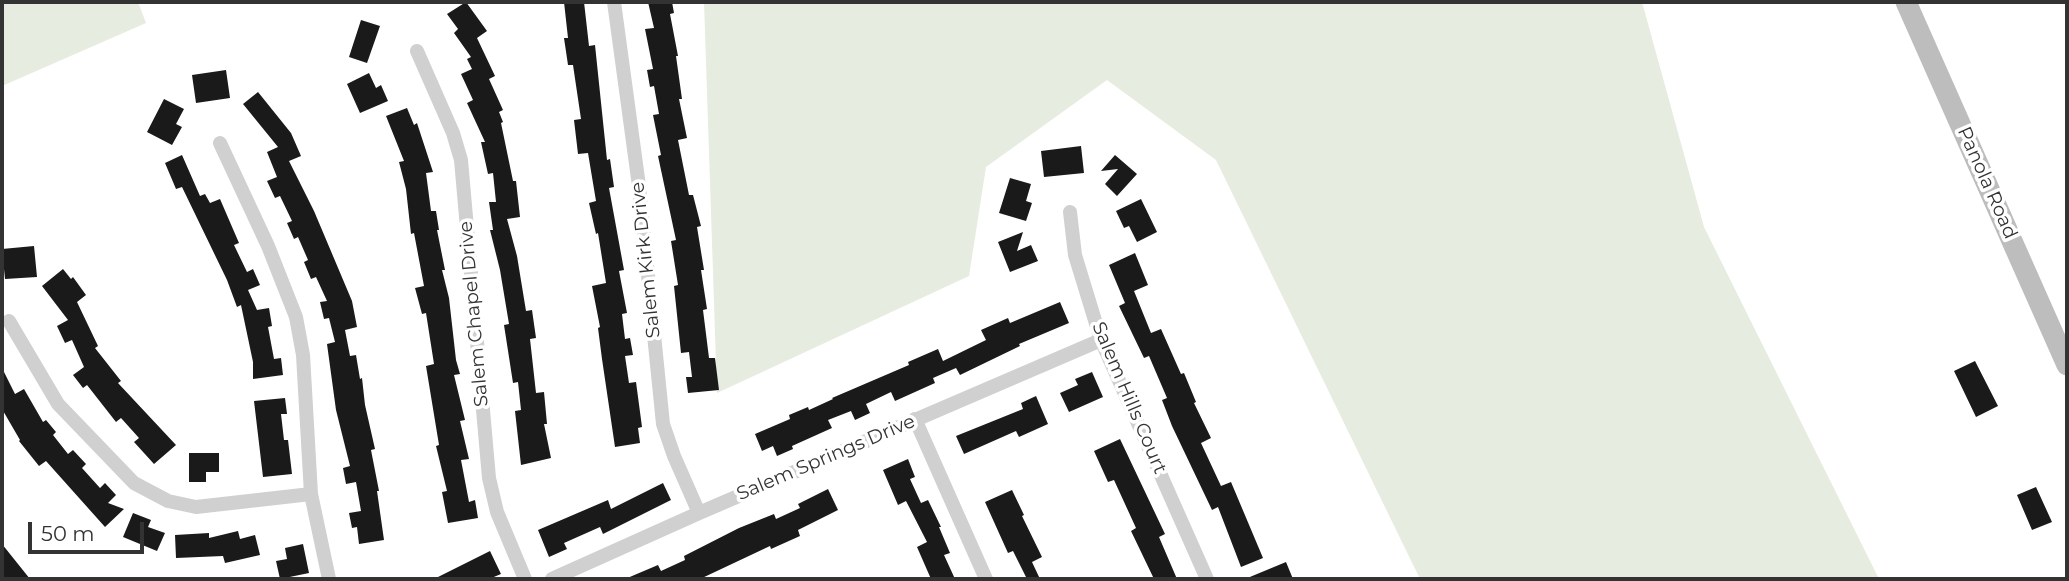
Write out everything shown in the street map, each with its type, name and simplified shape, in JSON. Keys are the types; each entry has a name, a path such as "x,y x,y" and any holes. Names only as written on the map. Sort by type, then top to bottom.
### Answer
{"main road":[{"name":"Panola Road","path":"1906,2 2067,365"}],"street":[{"name":"Salem Kirk Drive","path":"614,2 639,186 663,424 699,513"},
{"name":"Salem Chapel Drive","path":"417,51 453,133 461,160 489,478 497,512 525,579"},
{"path":"220,143 268,246 296,317 303,355 311,494 329,579"},
{"name":"Salem Hills Court","path":"1070,212 1075,255 1101,340 1207,579"},
{"path":"9,321 58,404 134,483 168,501 196,508 311,494"},
{"name":"Salem Springs Drive","path":"552,579 1101,340"},
{"path":"915,419 986,579"}],"shaded area":[{"path":"2,2 138,2 146,23 2,86"},
{"path":"704,2 1642,2 1704,227 1879,579 1420,579 1216,160 1107,80 986,167 969,276 717,393"}],"building":[{"path":"466,2 487,31 477,38 495,76 489,79 503,110 499,112 513,181 516,181 520,217 507,219 517,256 526,311 532,310 536,338 530,339 536,393 544,392 547,424 544,424 551,458 521,465 515,411 521,410 518,382 513,383 504,325 509,324 490,230 493,230 489,202 496,202 493,173 488,174 481,142 485,142 467,103 473,100 461,74 472,69 467,59 471,57 454,33 458,29 447,14"},
{"path":"564,2 584,2 589,46 595,45 607,160 610,159 614,187 609,188 624,270 619,271 627,313 622,314 625,339 630,338 633,355 625,356 629,383 636,382 642,427 638,428 640,443 615,447 598,328 600,327 592,286 606,283 598,233 596,234 589,203 596,201 588,153 578,154 574,120 581,119 573,65 568,65 564,38 568,38"},
{"path":"648,2 672,2 674,13 670,14 682,99 679,99 687,138 678,140 689,195 693,195 701,226 697,227 707,309 703,310 709,358 715,358 719,390 688,393 686,377 692,377 689,352 681,353 674,286 678,285 671,241 676,240 658,156 661,155 653,115 659,114 654,86 650,87 647,70 653,69 645,29 654,28"},
{"path":"361,20 380,26 367,63 349,57"},
{"path":"226,70 230,98 196,103 192,75"},
{"path":"369,73 376,88 381,85 388,101 360,113 347,84"},
{"path":"258,92 291,133 301,156 289,161 314,211 352,301 357,327 345,330 350,356 356,355 360,379 362,378 375,449 371,450 384,540 359,544 357,527 352,528 349,513 361,511 356,482 346,484 343,468 350,466 336,410 327,344 335,342 329,318 324,319 320,302 327,301 316,277 311,279 304,262 308,260 298,237 294,239 287,223 292,221 280,196 275,198 267,181 277,177 267,152 278,147 243,104"},
{"path":"164,99 184,109 176,124 182,127 172,145 147,132"},
{"path":"407,108 414,125 417,123 433,172 426,173 431,211 436,211 439,230 445,270 442,270 449,298 460,374 454,375 465,420 460,421 469,459 461,460 469,502 475,500 478,518 448,523 442,492 447,491 436,446 439,445 426,366 434,364 426,313 422,314 415,288 424,286 414,233 411,234 406,189 399,162 404,161 386,116"},
{"path":"1081,146 1084,173 1044,177 1041,151"},
{"path":"182,155 200,196 205,194 210,203 220,199 239,243 234,245 247,272 253,269 260,285 248,290 257,310 269,308 272,326 268,327 274,359 281,358 283,375 253,379 253,362 241,305 237,307 227,280 182,187 176,189 165,163"},
{"path":"1115,155 1137,174 1117,196 1105,184 1118,169 1101,171"},
{"path":"1010,178 1031,184 1026,201 1032,203 1026,221 999,213"},
{"path":"1141,199 1157,232 1137,242 1129,226 1124,228 1116,211"},
{"path":"1023,232 1017,251 1031,245 1038,261 1010,272 998,242"},
{"path":"34,246 37,277 5,279 2,249"},
{"path":"1135,253 1148,285 1134,291 1151,333 1161,329 1181,374 1184,373 1196,402 1194,403 1211,438 1201,443 1221,486 1231,482 1263,558 1241,567 1218,507 1212,510 1172,426 1162,400 1167,398 1149,356 1144,358 1119,306 1125,303 1109,265"},
{"path":"63,269 71,279 73,277 86,295 77,302 98,346 95,348 121,381 118,383 176,445 154,464 134,442 139,438 121,418 116,422 87,385 83,388 73,375 84,367 72,340 65,343 57,326 68,320 42,286"},
{"path":"1060,302 1069,323 1019,344 1020,346 960,375 956,368 933,378 935,383 895,401 891,392 866,404 870,413 855,420 851,411 828,420 832,428 792,446 793,449 777,456 773,446 762,451 755,434 790,419 789,415 808,407 809,410 938,349 943,361 986,340 981,330 1008,318 1010,323"},
{"path":"1975,361 1998,406 1976,417 1954,371"},
{"path":"2,368 15,394 24,389 43,422 46,420 56,432 53,435 68,454 73,450 86,464 82,468 100,488 105,483 116,495 108,503 124,509 105,527 46,461 39,466 19,441 2,409"},
{"path":"1092,372 1103,397 1069,412 1060,393 1078,385 1075,379"},
{"path":"1036,396 1048,424 1019,437 1016,431 964,454 956,436 1023,409 1021,403"},
{"path":"285,398 287,414 281,414 284,440 288,440 292,474 263,477 254,401"},
{"path":"1120,439 1165,534 1159,537 1177,579 1154,579 1131,531 1136,528 1114,480 1108,482 1094,451"},
{"path":"189,453 219,453 219,472 206,472 206,482 189,482"},
{"path":"908,459 915,477 910,479 921,503 928,500 941,527 950,553 944,555 955,579 931,579 917,547 927,542 906,501 898,505 883,470"},
{"path":"663,483 671,500 603,534 600,527 564,543 567,549 549,557 538,530 608,500 611,509"},
{"path":"2036,487 2052,522 2032,530 2017,495"},
{"path":"828,489 838,510 798,530 800,536 771,549 770,546 700,579 625,579 658,565 661,571 739,528 774,514 776,519 800,508 798,504"},
{"path":"1012,490 1042,557 1032,562 1040,579 1027,579 1013,551 1008,553 985,502"},
{"path":"133,513 151,520 148,527 165,533 157,551 123,537"},
{"path":"238,531 240,539 255,535 260,555 225,563 223,556 176,558 175,535 209,533 209,538"},
{"path":"2,544 30,579 5,579 2,575"},
{"path":"303,544 309,573 280,579 276,561 287,559 285,548"},
{"path":"490,551 501,574 489,579 434,579"},
{"path":"1286,562 1293,579 1245,579"}]}
